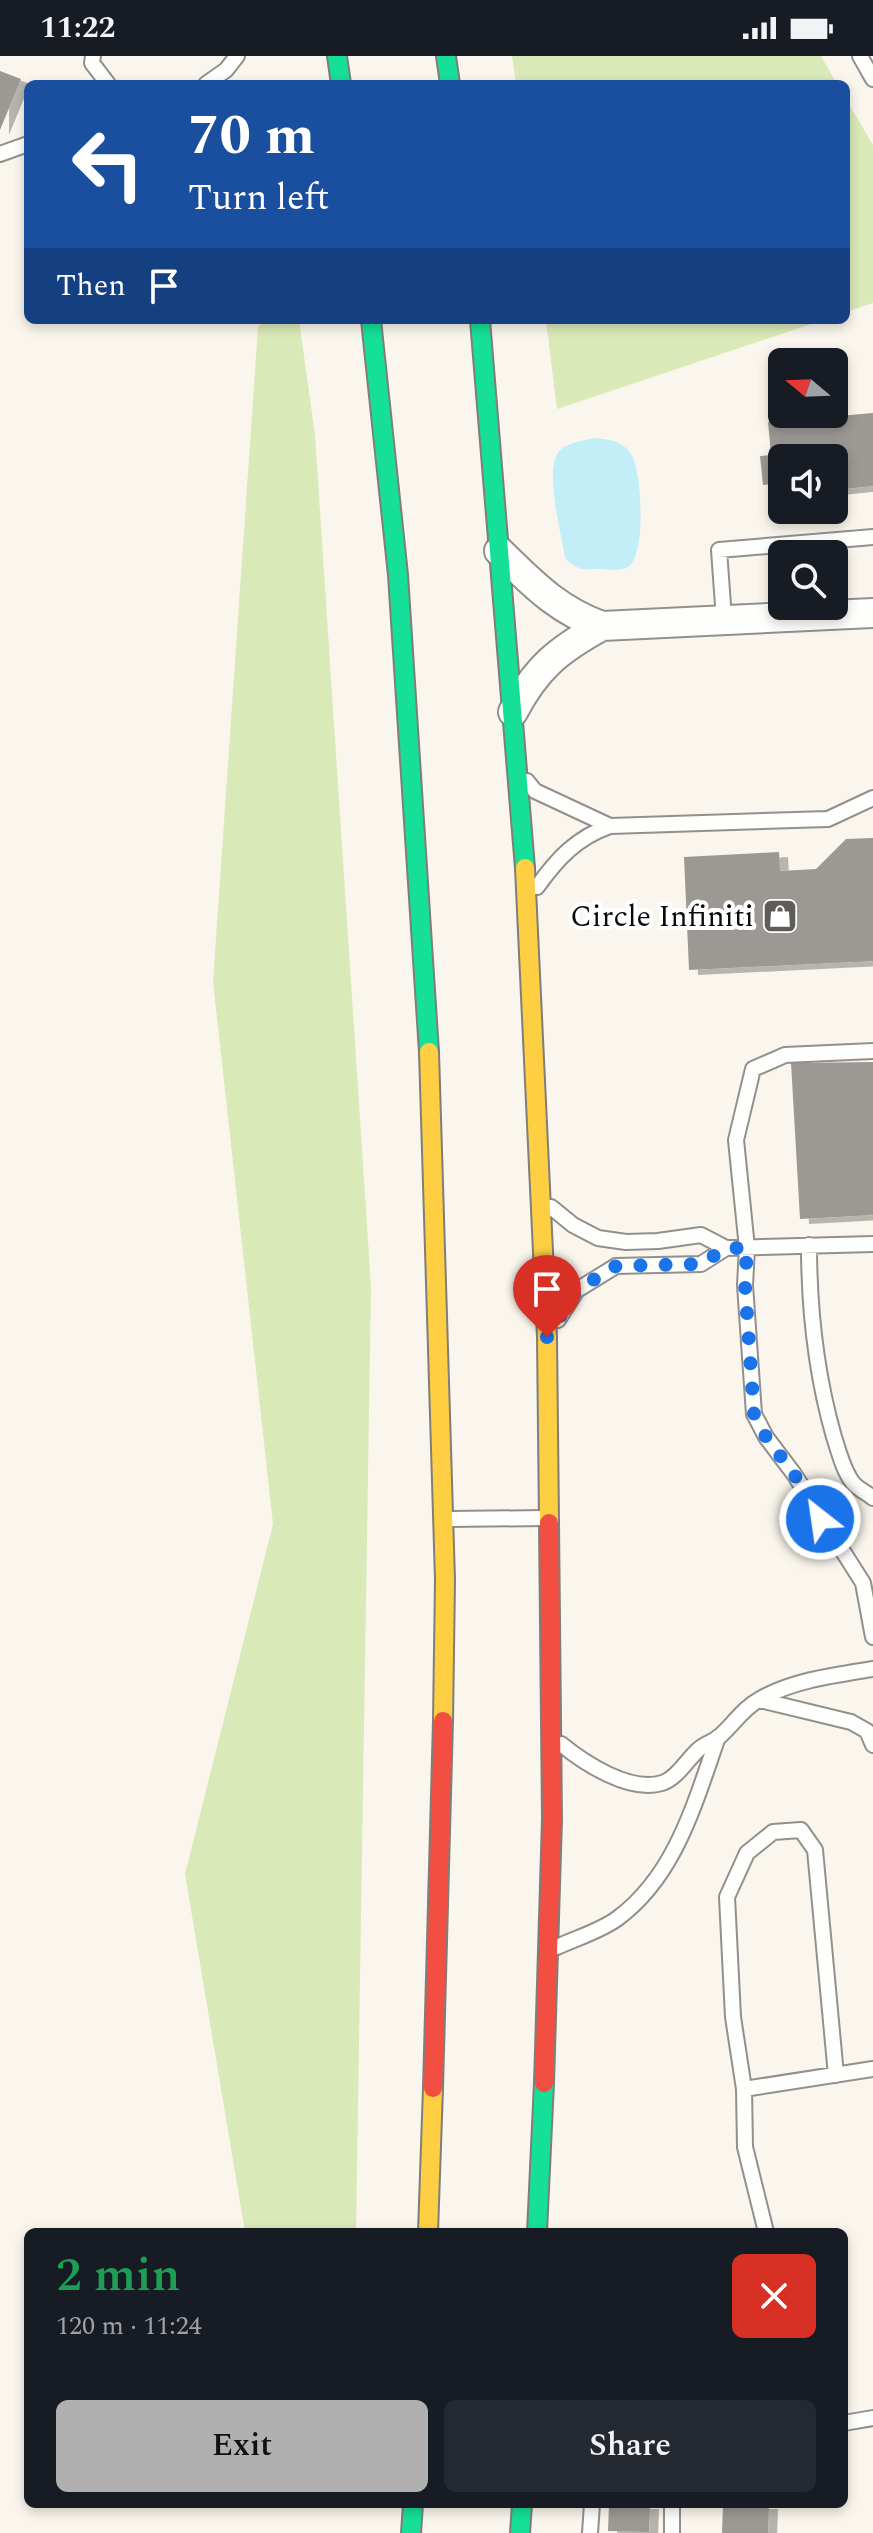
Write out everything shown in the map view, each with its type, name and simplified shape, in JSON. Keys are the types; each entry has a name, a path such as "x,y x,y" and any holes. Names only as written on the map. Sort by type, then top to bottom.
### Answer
{"highway":[{"path":"337,56 340,80"},
{"path":"446,56 449,80"},
{"path":"371,324 398,575 432,1101 445,1580 428,2228"},
{"path":"480,324 528,901 547,1337 551,1736 549,1951 537,2228"},
{"path":"411,2533 413,2508"},
{"path":"520,2533 522,2508"}],"street":[{"path":"499,551 559,606 602,626 873,613"},
{"path":"512,713 529,682 550,659 602,626"}],"lane":[{"path":"93,56 92,63 105,80"},
{"path":"212,80 226,70 237,56"},
{"path":"860,56 873,79"},
{"path":"0,154 24,145"},
{"path":"724,619 719,550 873,537"},
{"path":"517,770 535,791 610,826"},
{"path":"528,901 553,864 571,846 593,832 610,826 828,819 873,798"},
{"path":"873,1051 785,1055 753,1069 736,1140 747,1248 745,1285 754,1414 863,1583 873,1637"},
{"path":"541,1199 573,1225 598,1238 626,1242 701,1235 726,1248 873,1244"},
{"path":"809,1245 811,1316 831,1425 841,1459 854,1483 873,1498"},
{"path":"547,1337 577,1290 616,1266 701,1264 726,1248"},
{"path":"444,1519 549,1518"},
{"path":"551,1736 580,1760 600,1771 647,1784 663,1783 699,1748 718,1737 742,1711 759,1700 783,1687 873,1669"},
{"path":"759,1700 851,1722 867,1731 873,1745"},
{"path":"549,1951 616,1920 645,1894 677,1848 718,1737"},
{"path":"765,2228 745,2147 744,2089 733,2017 727,1897 747,1853 773,1832 801,1830 815,1850 836,2075"},
{"path":"744,2089 873,2069"},
{"path":"848,2422 873,2418"},
{"path":"590,2533 592,2508"},
{"path":"672,2508 672,2533"}],"green space":[{"path":"512,56 821,56 835,80 515,80"},
{"path":"850,106 873,145 873,303 850,311"},
{"path":"261,324 300,324 315,435 371,1286 356,2228 244,2228 185,1874 273,1524 213,982 258,327"},
{"path":"546,324 811,324 557,409"}],"water":[{"path":"595,438 621,444 629,451 638,479 641,513 638,546 629,566 623,569 580,568 565,558 554,498 554,466 557,455 564,447"}],"building":[{"path":"0,71 21,79 0,130"},
{"path":"873,413 873,486 848,489 848,444 770,444 769,428 848,428 848,415"},
{"path":"768,455 768,485 763,485 760,456"},
{"name":"Circle Infiniti","path":"873,838 873,961 689,970 684,857 779,852 780,871 816,869 846,839"},
{"path":"873,1062 873,1215 800,1219 791,1063"},
{"path":"609,2508 650,2508 649,2532 608,2531"},
{"path":"723,2508 769,2508 768,2533 722,2533"}],"traffic: fast":[{"path":"337,56 340,80"},
{"path":"446,56 449,80"},
{"path":"371,324 398,575 429,1052"},
{"path":"480,324 525,868"},
{"path":"537,2228 544,2083"},
{"path":"411,2533 413,2508"},
{"path":"520,2533 522,2508"}],"traffic: slow":[{"path":"525,868 547,1337 549,1523"},
{"path":"429,1052 445,1580 443,1721"},
{"path":"428,2228 433,2088"}],"traffic: jam":[{"path":"544,2083 552,1819 549,1523"},
{"path":"433,2088 443,1721"}],"place":[{"name":"Circle Infiniti","path":"780,916"}],"route":[{"path":"547,1337 577,1290 616,1266 701,1264 726,1248 747,1248 745,1285 754,1414 820,1519"}]}
